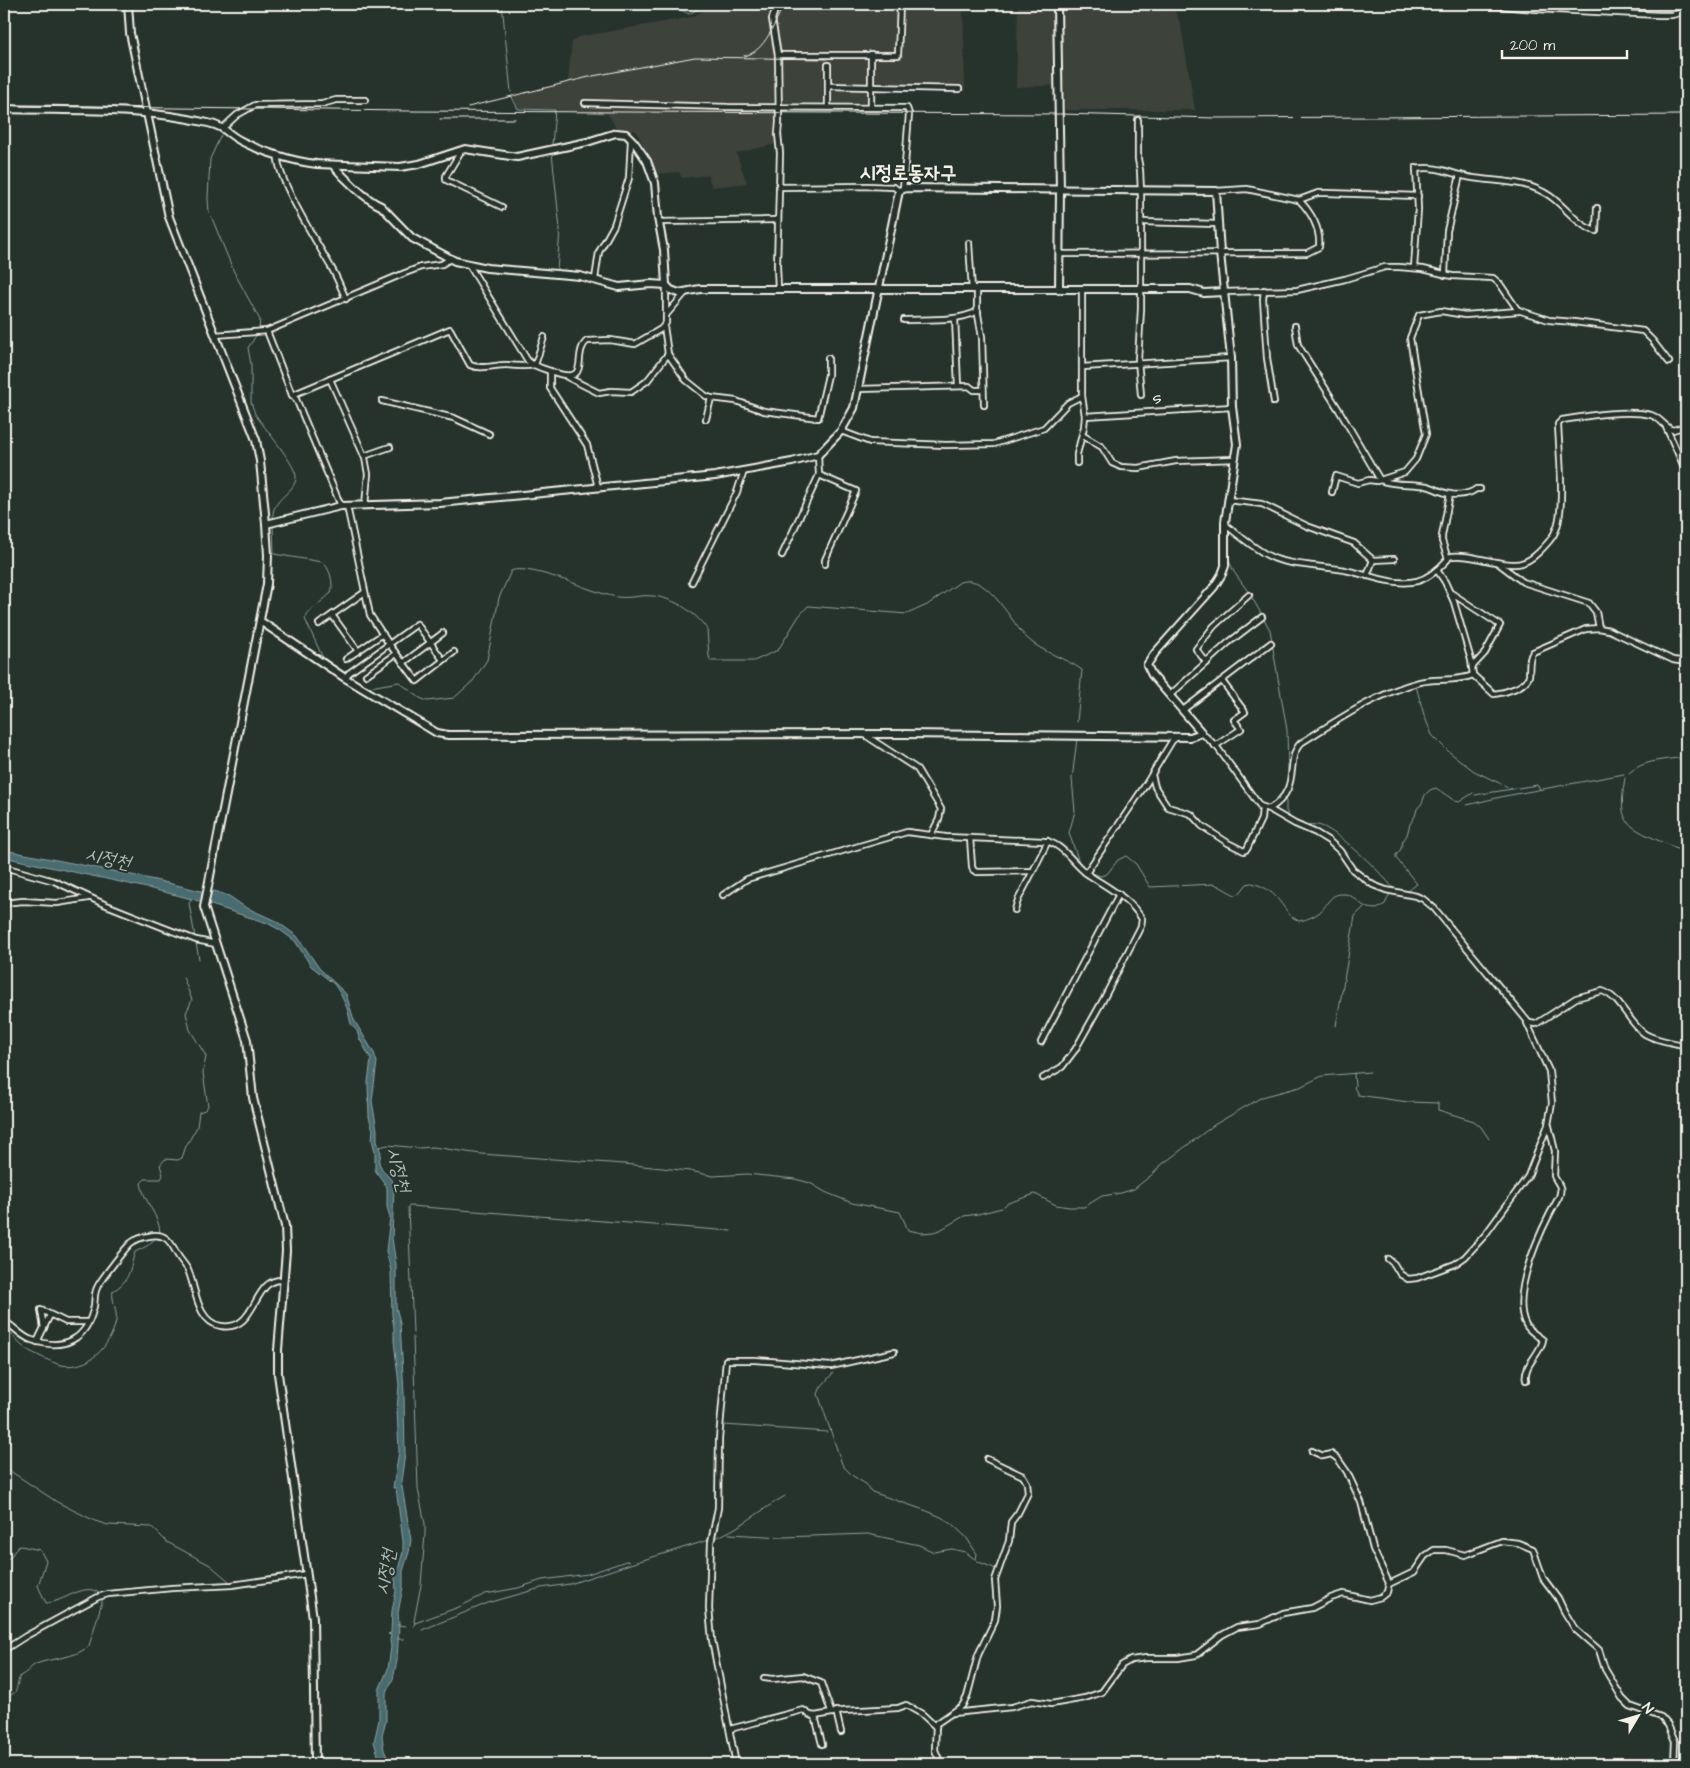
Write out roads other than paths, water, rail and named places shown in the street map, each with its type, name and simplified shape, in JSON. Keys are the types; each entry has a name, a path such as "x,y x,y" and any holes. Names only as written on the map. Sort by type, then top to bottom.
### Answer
{"street":[{"path":"128,4 129,25 169,217 256,440 260,461 266,524 268,576 204,904 246,1040 253,1098 285,1222 286,1239 278,1350 278,1380 313,1618 315,1764"},
{"path":"777,4 772,19 778,55 778,289"},
{"path":"778,55 899,54 900,4"},
{"path":"1056,4 1060,190 1059,290"},
{"path":"1478,4 1659,15 1686,12"},
{"path":"871,54 871,108"},
{"path":"828,65 828,107"},
{"path":"828,86 959,89"},
{"path":"223,128 237,115 255,105 322,104 336,100 365,100"},
{"path":"266,524 344,506 440,503 744,471 818,455 841,431 851,415 858,388 901,190 909,109 904,107 585,103"},
{"path":"4,109 147,112 195,120 223,128 242,142 305,163 400,166 419,164 469,149 514,157 587,142 616,133 626,134 631,138 650,166 657,194 664,250 666,285 664,326 668,354 692,386 711,398 736,401 764,411 818,418 828,375 828,358"},
{"path":"1138,120 1138,159 1142,192 1138,365 1141,395"},
{"path":"595,279 600,252 614,225 629,178 631,138"},
{"path":"461,150 446,176 446,180 502,207"},
{"path":"278,155 280,168 301,215 332,269 346,299"},
{"path":"334,164 345,179 384,209 409,236 450,260 493,269 580,276 620,287 651,284 666,285 675,292 689,290 778,289 1190,289 1204,293 1307,288 1385,267 1414,268 1445,275 1485,277 1497,280 1517,309 1549,320 1643,332 1652,340 1669,362"},
{"path":"1414,268 1418,196 1416,167 1437,168 1472,178 1515,182 1535,188 1550,196 1580,223 1596,231 1597,208"},
{"path":"1445,275 1447,231 1460,175"},
{"path":"779,187 868,186 894,187 901,190 1142,192 1247,189 1299,200 1318,193 1418,196"},
{"path":"1216,191 1220,254 1231,358 1232,407 1237,444 1225,522 1225,566 1214,587 1147,663 1147,667 1149,672 1215,746 1257,803 1295,824 1316,832 1329,841 1340,851 1352,868 1368,882 1383,889 1423,899 1442,916 1527,1022 1549,1071 1552,1103 1548,1125 1528,1176 1485,1235 1465,1257 1448,1267 1417,1278 1408,1279 1400,1274 1394,1264 1388,1259"},
{"path":"1059,254 1307,253 1319,247 1318,231 1305,206 1299,200"},
{"path":"659,222 778,220"},
{"path":"1141,222 1218,224"},
{"path":"969,243 982,337 984,405"},
{"path":"215,335 267,332 421,267 442,264 450,260"},
{"path":"469,265 526,357 535,365 567,377 599,393 612,391 630,392 648,381 668,354"},
{"path":"666,315 689,290"},
{"path":"1077,464 1077,454 1085,416 1082,396 1082,290"},
{"path":"1264,290 1267,358 1274,402"},
{"path":"904,320 955,318 978,311"},
{"path":"1380,480 1405,472 1416,459 1426,437 1410,338 1419,315 1440,311 1465,315 1521,311"},
{"path":"955,318 958,386"},
{"path":"567,377 573,375 578,370 583,346 587,341 605,340 635,344 650,337 664,326"},
{"path":"1295,326 1298,345 1359,442 1380,480"},
{"path":"292,395 450,329 472,366 479,368 506,365 528,367 535,365"},
{"path":"267,332 292,395 296,399 344,506 370,615 417,681 454,652"},
{"path":"535,365 544,337"},
{"path":"1082,367 1231,358"},
{"path":"550,371 550,388 588,445 598,487"},
{"path":"330,379 364,456 368,474 365,505"},
{"path":"858,388 969,386 974,390 983,390"},
{"path":"841,431 870,442 946,445 994,444 1044,428 1068,404 1082,396"},
{"path":"706,419 711,398"},
{"path":"382,401 454,418 489,434"},
{"name":"s","path":"1085,416 1232,407"},
{"path":"1225,522 1234,532 1270,557 1339,569 1391,581 1411,581 1424,578 1437,570 1448,557 1457,555 1514,565 1527,561 1542,549 1556,530 1561,499 1558,424 1560,421 1610,414 1640,414 1654,417 1673,430 1686,426"},
{"path":"1664,424 1686,471"},
{"path":"1082,435 1102,447 1110,460 1121,467 1138,468 1176,461 1235,459"},
{"path":"364,456 390,447"},
{"path":"782,555 819,474 818,455"},
{"path":"692,582 736,492 744,471"},
{"path":"819,474 856,491 825,560 826,564"},
{"path":"1332,492 1336,476 1358,482 1380,480 1390,483 1429,487 1450,494 1473,492 1476,489 1480,490"},
{"path":"1448,557 1442,536 1450,494"},
{"path":"1228,500 1262,504 1307,526 1354,543 1373,560 1394,559"},
{"path":"1367,576 1373,560"},
{"path":"1497,562 1523,582 1589,603 1596,612 1599,628"},
{"path":"1437,570 1450,592 1473,676 1494,694 1514,688 1527,680 1530,658 1533,652 1580,631 1599,628 1615,632 1673,660 1686,662"},
{"path":"319,624 365,592"},
{"path":"1450,592 1500,626 1485,653 1472,667"},
{"path":"1206,663 1196,649 1214,626 1249,595"},
{"path":"332,615 358,651"},
{"path":"1170,695 1262,617"},
{"path":"260,621 345,678 437,732 448,735 904,734 1194,737 1202,733"},
{"path":"345,678 349,673 417,624 444,660"},
{"path":"403,663 443,633"},
{"path":"346,659 383,634"},
{"path":"1183,710 1271,642"},
{"path":"366,675 396,654"},
{"path":"1269,809 1288,790 1295,751 1301,743 1386,694 1420,682 1473,676"},
{"path":"1215,746 1241,729 1234,720 1245,712 1222,681"},
{"path":"864,735 912,765 920,773 941,809 939,819 931,835"},
{"path":"1086,873 1172,741 1177,737"},
{"path":"1152,774 1155,787 1168,807 1191,814 1202,826 1244,851 1248,849 1258,826 1262,807"},
{"path":"723,895 747,879 907,832 970,838 1048,841 1055,844 1086,873 1127,900 1142,919 1141,926 1075,1050 1062,1067 1043,1078"},
{"path":"970,838 972,866 976,872 1033,871"},
{"path":"1014,910 1021,892 1048,841"},
{"path":"4,867 54,881 89,898 162,928 196,940 216,944"},
{"path":"1041,1042 1119,894"},
{"path":"4,903 23,901 58,903 89,898"},
{"path":"1527,1022 1536,1024 1576,998 1602,991 1613,996 1644,1033 1653,1038 1686,1046"},
{"path":"1526,1380 1526,1372 1540,1350 1543,1340 1531,1332 1524,1323 1522,1304 1524,1280 1536,1246 1561,1190 1561,1185 1554,1176 1555,1151 1548,1125"},
{"path":"4,1321 26,1338 37,1342 58,1344 70,1342 82,1334 88,1322 94,1307 96,1289 99,1283 130,1244 149,1236 162,1236 170,1240 188,1271 203,1312 208,1319 217,1325 228,1326 243,1321 265,1288 275,1281 283,1280"},
{"path":"44,1328 40,1310 50,1316 70,1323 88,1322"},
{"path":"37,1342 50,1316"},
{"path":"736,1764 709,1618 711,1540 718,1508 719,1439 726,1360 755,1360 831,1366 894,1352"},
{"path":"1312,1451 1323,1456 1332,1454 1347,1472 1364,1511 1373,1549 1389,1584"},
{"path":"941,1764 935,1750 936,1727 940,1721 965,1702 978,1655 993,1627 997,1613 995,1586 997,1571 1009,1541 1011,1522 1024,1503 1028,1493 1027,1483 1023,1476 987,1459"},
{"path":"953,1713 1012,1707 1032,1701 1051,1704 1095,1695 1102,1692 1122,1665 1131,1660 1191,1656 1237,1627 1260,1624 1283,1612 1312,1608 1343,1594 1374,1600 1384,1595 1389,1584 1414,1572 1425,1556 1434,1550 1446,1550 1465,1555 1502,1541 1518,1543 1533,1549 1542,1578 1556,1595 1575,1629 1599,1650 1606,1669 1625,1702 1638,1710 1661,1717 1668,1725 1675,1741 1674,1764"},
{"path":"4,1650 98,1597 108,1594 232,1585 307,1574"},
{"path":"764,1678 803,1676 822,1683 841,1732"},
{"path":"730,1729 802,1710 815,1716 833,1712 909,1706 922,1714 936,1727"},
{"path":"815,1716 822,1744"}],"water":[{"path":"4,850 205,892 203,902 4,857"},
{"path":"214,891 229,896 245,907 276,921 297,936 319,968 346,994 354,1020 374,1053 377,1062 372,1101 377,1141 381,1153 379,1163 393,1182 394,1188 392,1238 396,1264 396,1307 400,1322 404,1394 405,1454 401,1481 411,1540 403,1571 403,1587 398,1613 397,1661 393,1679 386,1693 386,1721 382,1736 384,1750 390,1764 379,1764 374,1742 379,1720 379,1690 388,1669 391,1647 391,1635 388,1634 391,1633 392,1611 396,1591 395,1579 403,1552 396,1488 393,1488 399,1451 397,1410 399,1385 392,1316 391,1271 386,1251 390,1217 387,1207 387,1187 375,1170 373,1130 369,1117 368,1082 371,1059 357,1031 351,1024 347,1008 340,993 334,984 311,966 295,941 267,923 208,904 210,893"}],"waterway":[{"path":"502,4 511,92"},
{"path":"637,4 641,7 643,4 681,10 689,14 710,4"},
{"path":"512,97 518,109 555,110 552,146"},
{"path":"209,213 210,159 221,135"},
{"path":"552,153 560,229 557,271"},
{"path":"211,216 234,272 260,320 259,330"},
{"path":"257,334 248,348 251,364 251,402 255,414 285,455 296,476 292,487 275,506 273,519"},
{"path":"273,525 274,554 322,562 331,576 331,593 308,613 305,619 322,656 340,671"},
{"path":"1228,558 1234,572 1249,593"},
{"path":"361,684 370,687 399,682 427,701 454,698 473,681 487,660 499,598 511,571 529,571 564,580"},
{"path":"565,580 617,597 650,596 669,600 687,609 707,629 711,661 753,661"},
{"path":"754,661 778,650 799,616 808,606 907,614 927,605 960,582 971,581 990,592 1021,632 1034,644 1082,670 1077,722"},
{"path":"1251,596 1262,615"},
{"path":"1264,619 1270,630 1272,641"},
{"path":"1272,643 1287,730 1288,772 1286,788"},
{"path":"1416,686 1432,735 1448,751 1474,771 1512,789 1537,785 1540,789"},
{"path":"1077,739 1072,779 1075,811 1069,833 1079,862 1086,869"},
{"path":"1629,773 1635,768 1649,763 1686,757"},
{"path":"1467,805 1624,774"},
{"path":"1625,778 1622,804 1626,820 1639,831 1662,842"},
{"path":"1393,889 1408,891 1417,884 1396,858 1396,855 1401,849 1410,824 1425,795 1430,790 1436,788 1459,802 1473,793"},
{"path":"1475,795 1512,789"},
{"path":"1286,796 1286,811 1292,820"},
{"path":"1298,823 1324,827 1341,838 1380,873 1394,889"},
{"path":"1665,843 1686,854"},
{"path":"1090,872 1100,876 1107,874 1118,860 1126,856 1136,864 1150,887 1215,884 1235,895 1239,894 1247,884 1251,883"},
{"path":"1252,883 1270,892 1290,915"},
{"path":"1292,917 1299,921 1305,920 1320,912 1333,896 1340,894 1346,894 1366,907 1377,909 1385,904 1390,893"},
{"path":"191,899 189,903 195,937"},
{"path":"1336,1026 1355,916 1364,907"},
{"path":"196,943 199,959"},
{"path":"160,1233 157,1221 142,1190 141,1183 145,1179 161,1179 163,1175 160,1165 165,1159 178,1160 182,1158 186,1146 197,1127 199,1112 205,1110 208,1106 203,1073 206,1056 190,1030 186,1013 192,1000 183,977"},
{"path":"1004,1206 1035,1194 1056,1205 1084,1207 1102,1196 1134,1189 1160,1166 1214,1125 1262,1097 1300,1087 1322,1076 1370,1072"},
{"path":"1354,1073 1354,1087 1358,1095 1408,1102 1438,1103 1438,1110 1474,1121 1481,1127 1489,1139"},
{"name":"시정천","path":"379,1147 388,1145 419,1148 433,1147 481,1154 624,1164 690,1171 713,1176 747,1174 795,1179 810,1183 825,1192 852,1203 900,1212 908,1230 922,1233 940,1230 964,1216 1002,1208"},
{"path":"413,1333 408,1207 410,1206 731,1231"},
{"path":"4,1327 26,1349 61,1365 71,1366 89,1360 103,1348 113,1331 116,1321 113,1291 126,1279 135,1252 147,1246 156,1238"},
{"path":"413,1337 418,1489 425,1524 425,1534 421,1585 413,1627"},
{"path":"833,1373 821,1387 818,1394 844,1467 872,1492 927,1511 952,1524 966,1537 977,1554 976,1559"},
{"path":"724,1425 827,1432"},
{"path":"4,1467 57,1502 95,1521 108,1525 152,1527 167,1542 210,1565 230,1582 249,1580"},
{"path":"712,1539 740,1525 785,1496"},
{"path":"729,1534 783,1537 868,1534 919,1545 934,1552 952,1549 965,1552 979,1562 996,1569"},
{"path":"422,1630 488,1603 541,1588 570,1584 709,1540"},
{"path":"4,1558 10,1558 17,1547 21,1546 40,1550 46,1561 38,1586 46,1603 81,1591 94,1590 100,1594"},
{"path":"415,1623 459,1607 485,1594 518,1588 542,1580 588,1574 626,1561 629,1563"},
{"path":"4,1708 5,1697 15,1692 20,1676 34,1665 77,1653 89,1646 102,1598"},
{"path":"397,1625 406,1626"},
{"path":"398,1639 404,1639"},
{"path":"4,1719 10,1745 4,1760"}],"railway":[{"path":"744,56 751,54 764,42 784,4"},
{"path":"468,107 593,76 695,57 827,59"},
{"path":"4,104 19,106 408,111 1060,114 1217,118 1686,115"},
{"path":"440,119 515,119"}],"district":[{"name":"시정로동자구","path":"908,173"}]}
